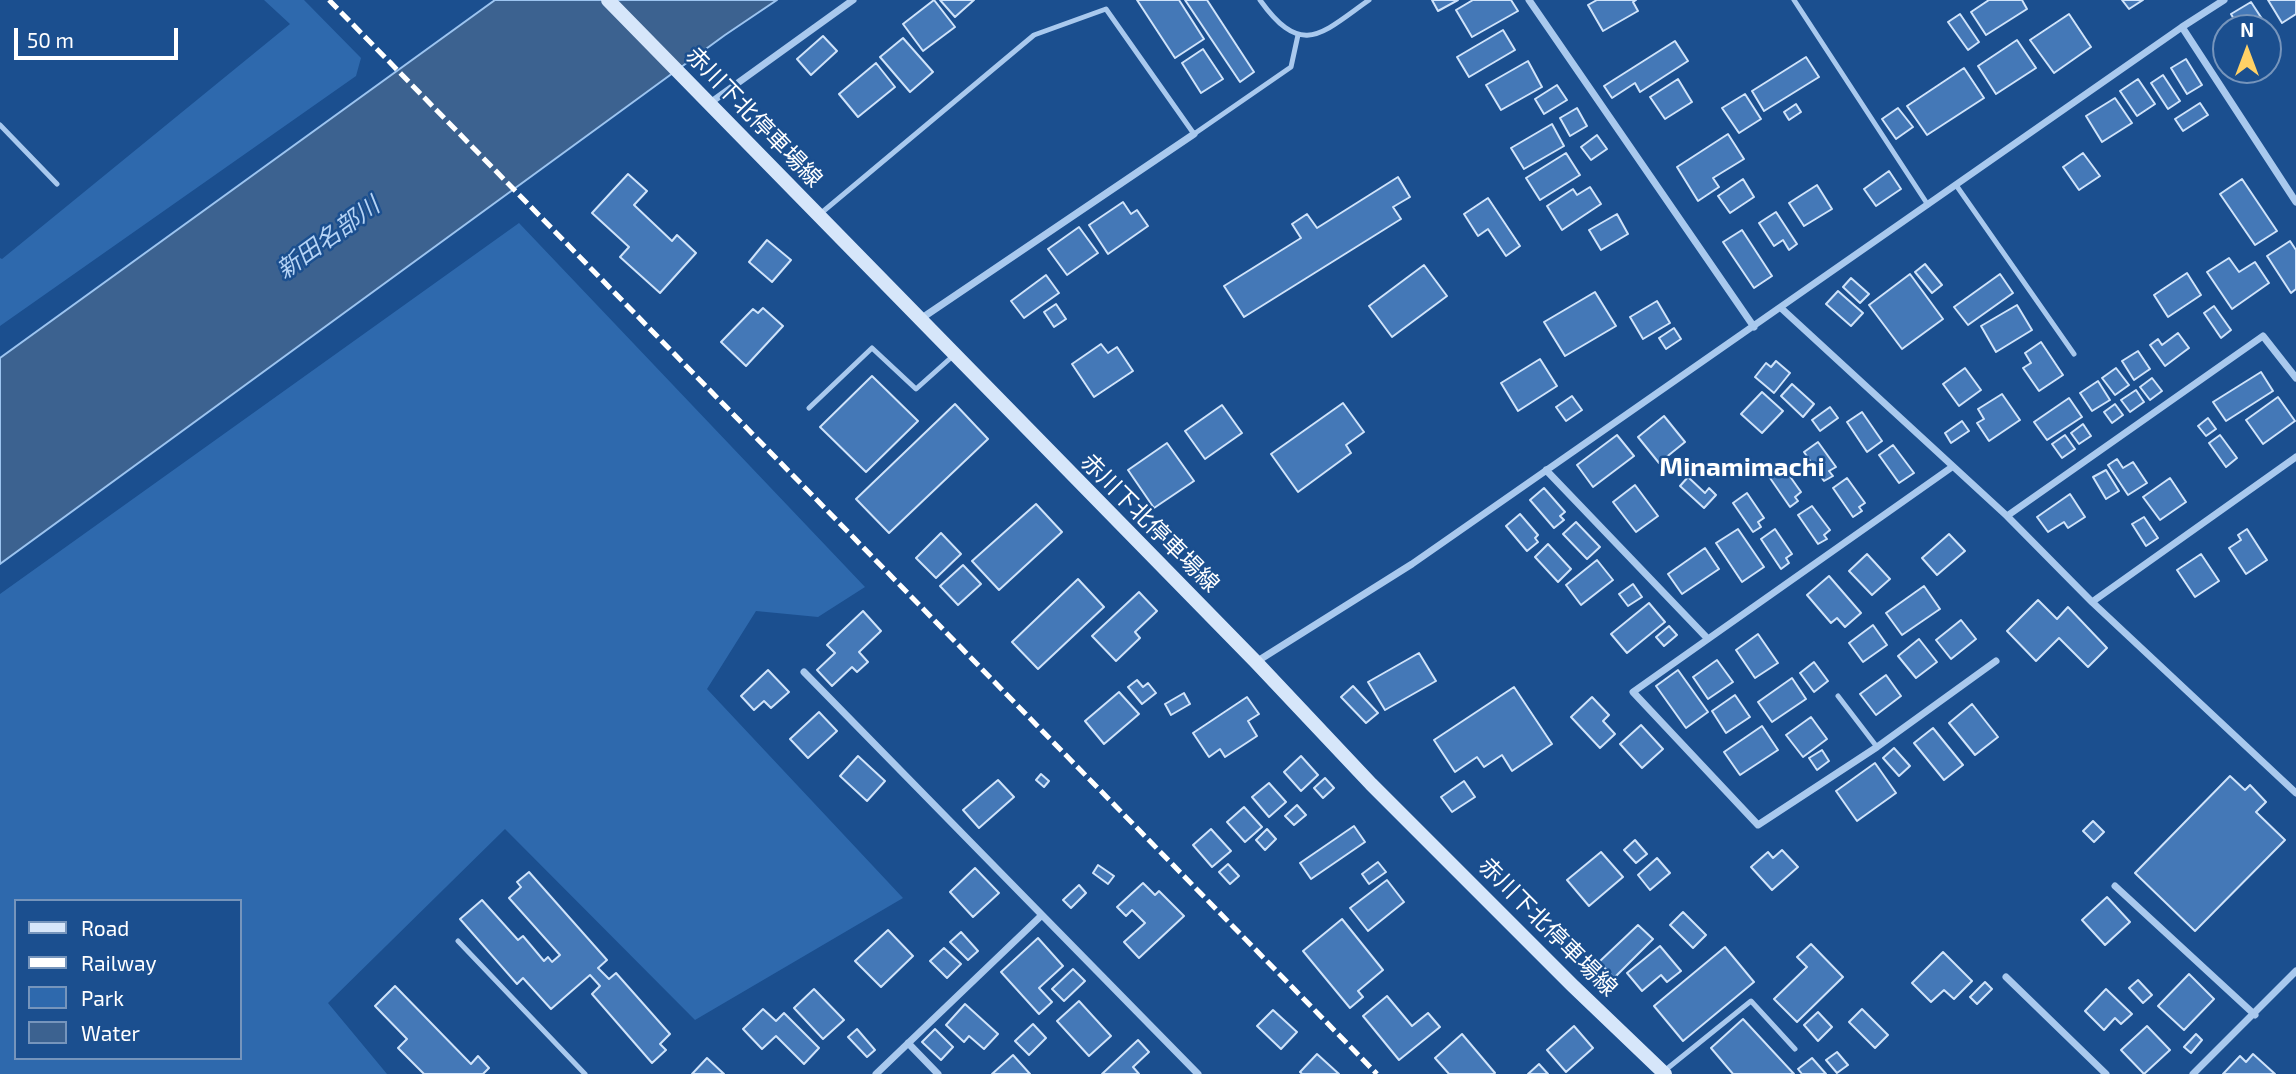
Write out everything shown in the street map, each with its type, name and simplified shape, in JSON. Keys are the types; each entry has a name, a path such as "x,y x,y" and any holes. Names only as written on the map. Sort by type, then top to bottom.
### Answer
{"main road":[{"name":"赤川下北停車場線","path":"608,0 1256,662 1371,784 1664,1073"}],"street":[{"path":"706,99 853,0"},
{"path":"1529,0 1754,327"},
{"path":"1256,662 1412,564 2224,0"},
{"path":"2182,27 2296,202"},
{"path":"919,320 1194,134"},
{"path":"1781,308 2007,516 2092,602 2296,793"},
{"path":"2007,516 2263,335 2296,378"},
{"path":"2092,602 2296,457"},
{"path":"1952,467 1633,692 1758,825 1877,747 1996,661"},
{"path":"1546,470 1707,639"},
{"path":"804,672 1198,1074"},
{"path":"2115,886 2255,1015"},
{"path":"876,1074 1042,915"},
{"path":"2193,1074 2255,1015 2296,971"},
{"path":"2006,976 2106,1074"},
{"path":"908,1043 938,1074"}],"lane":[{"path":"1260,0 1275,21 1298,35 1315,36 1361,2 1369,0"},
{"path":"1794,0 1928,205"},
{"path":"818,215 1034,35 1106,9 1194,134 1291,67 1298,35"},
{"path":"0,125 57,184"},
{"path":"1955,185 2074,355"},
{"path":"809,408 872,348 916,389 954,355"},
{"path":"1838,696 1877,747"},
{"path":"458,941 585,1074"},
{"path":"1664,1073 1751,1001 1795,1049"}],"green space":[{"path":"264,0 304,0 361,58 356,76 0,326 0,258 290,24"},
{"path":"519,223 865,587 818,617 756,611 707,689 903,898 695,1020 505,829 328,1003 387,1074 0,1074 0,594"}],"water":[{"name":"新田名部川","path":"495,0 777,0 725,35 0,564 0,358"}],"building":[{"path":"934,0 955,27 923,51 903,24"},
{"path":"940,0 974,0 955,17"},
{"path":"1137,0 1179,0 1204,39 1175,58"},
{"path":"1185,0 1207,0 1254,72 1240,82"},
{"path":"1432,0 1458,0 1438,11"},
{"path":"1473,0 1511,0 1518,11 1472,37 1456,10"},
{"path":"1597,0 1636,0 1633,2 1638,11 1603,31 1588,5"},
{"path":"1989,0 2022,0 2027,9 1986,35 1971,12"},
{"path":"2122,0 2143,0 2129,9"},
{"path":"2268,0 2296,0 2296,14 2282,23 2282,14 2277,14"},
{"path":"2251,2 2259,14 2231,14"},
{"path":"1960,14 1979,42 1968,50 1948,22"},
{"path":"2069,14 2091,47 2054,73 2030,40"},
{"path":"1503,30 1515,50 1469,77 1457,57"},
{"path":"823,36 837,51 811,75 797,59"},
{"path":"903,38 933,72 910,92 880,57"},
{"path":"2017,40 2036,68 1996,94 1978,66"},
{"path":"1675,41 1688,61 1640,92 1635,83 1612,98 1604,86"},
{"path":"1203,49 1223,79 1201,93 1182,63"},
{"path":"1806,57 1819,77 1764,111 1752,91"},
{"path":"2186,59 2202,85 2187,94 2171,68"},
{"path":"1528,61 1542,87 1501,110 1486,85"},
{"path":"876,63 895,87 858,117 839,94"},
{"path":"1964,68 1984,98 1927,135 1907,106"},
{"path":"2163,75 2180,101 2168,109 2151,83"},
{"path":"1678,79 1692,102 1665,119 1650,97"},
{"path":"2138,79 2155,104 2137,116 2120,91"},
{"path":"1557,85 1567,100 1544,114 1535,99"},
{"path":"1745,94 1761,119 1739,133 1722,108"},
{"path":"2115,98 2132,123 2102,142 2086,116"},
{"path":"2200,103 2208,115 2183,131 2175,119"},
{"path":"1796,104 1801,112 1789,120 1784,112"},
{"path":"1577,108 1587,126 1570,136 1560,118"},
{"path":"1898,108 1913,127 1896,139 1882,119"},
{"path":"1552,124 1564,146 1524,169 1511,148"},
{"path":"1728,134 1744,159 1713,178 1719,187 1698,201 1677,167"},
{"path":"1597,135 1607,149 1591,160 1581,147"},
{"path":"1566,153 1580,175 1540,200 1526,178"},
{"path":"2083,153 2100,176 2079,190 2063,167"},
{"path":"1889,171 1901,189 1876,206 1864,189"},
{"path":"628,174 647,191 634,205 672,241 677,235 696,253 660,293 620,257 629,247 592,213"},
{"path":"1398,177 1410,197 1393,207 1401,219 1244,317 1224,286 1301,238 1292,224 1307,214 1317,228"},
{"path":"1743,179 1754,197 1730,213 1718,196"},
{"path":"2242,179 2277,231 2255,245 2220,194"},
{"path":"1817,185 1832,209 1804,226 1789,203"},
{"path":"1590,187 1601,204 1562,230 1547,206 1573,189 1577,195"},
{"path":"1488,198 1520,246 1506,256 1488,229 1478,236 1464,214"},
{"path":"1123,202 1131,214 1137,210 1148,226 1108,254 1089,225"},
{"path":"1776,212 1797,244 1789,250 1783,240 1774,246 1759,223"},
{"path":"1617,214 1628,234 1601,250 1589,230"},
{"path":"1079,227 1098,253 1067,275 1048,249"},
{"path":"1742,230 1772,276 1754,288 1723,242"},
{"path":"767,240 791,260 772,282 749,262"},
{"path":"2290,241 2296,250 2296,289 2291,293 2267,256"},
{"path":"2229,258 2239,272 2255,262 2269,283 2232,309 2207,272"},
{"path":"1925,264 1942,285 1932,293 1915,272"},
{"path":"1424,265 1447,296 1392,337 1369,306"},
{"path":"2187,273 2201,295 2168,317 2154,295"},
{"path":"1910,274 1943,319 1902,349 1869,305"},
{"path":"2000,274 2013,293 1968,325 1954,307"},
{"path":"1046,275 1059,293 1024,318 1011,301"},
{"path":"1851,278 1869,294 1860,303 1843,287"},
{"path":"1838,291 1863,313 1851,326 1826,304"},
{"path":"1595,292 1616,326 1565,356 1544,322"},
{"path":"1657,301 1670,323 1643,339 1630,317"},
{"path":"1056,304 1066,319 1054,327 1044,312"},
{"path":"2017,305 2032,330 1996,352 1981,326"},
{"path":"2214,306 2231,330 2221,338 2204,313"},
{"path":"763,308 783,326 746,366 721,342 753,309 758,313"},
{"path":"1674,328 1681,339 1666,349 1659,338"},
{"path":"2178,333 2189,348 2165,366 2150,345 2158,339 2162,345"},
{"path":"2041,342 2063,375 2039,391 2023,368 2031,363 2025,353"},
{"path":"1101,344 1108,353 1117,347 1133,371 1094,397 1072,364"},
{"path":"2138,351 2150,369 2134,380 2122,361"},
{"path":"1540,359 1557,386 1518,411 1501,383"},
{"path":"1776,361 1790,373 1774,393 1755,377 1766,363 1771,367"},
{"path":"1965,368 1981,390 1959,406 1943,384"},
{"path":"2116,368 2129,385 2115,395 2102,378"},
{"path":"2261,372 2273,391 2226,421 2213,402"},
{"path":"872,376 918,421 866,472 820,427"},
{"path":"2152,378 2162,391 2150,400 2140,387"},
{"path":"2098,381 2110,400 2092,411 2080,393"},
{"path":"1792,384 1814,404 1803,417 1781,396"},
{"path":"2136,390 2144,402 2130,412 2121,400"},
{"path":"1762,392 1783,411 1762,433 1741,414"},
{"path":"2002,394 2020,420 1989,441 1977,423 1984,419 1978,409"},
{"path":"1572,396 1582,410 1566,421 1556,407"},
{"path":"2278,397 2295,421 2263,444 2246,420"},
{"path":"2069,398 2082,417 2047,440 2034,422"},
{"path":"1343,403 1364,432 1346,445 1351,453 1298,492 1271,454"},
{"path":"955,404 988,439 889,533 856,499"},
{"path":"2115,404 2123,415 2112,423 2104,412"},
{"path":"1222,405 1242,433 1205,459 1185,431"},
{"path":"1830,407 1838,418 1820,431 1812,420"},
{"path":"1862,412 1882,441 1867,452 1847,422"},
{"path":"1664,416 1685,442 1659,463 1638,437"},
{"path":"2208,418 2216,429 2206,436 2198,426"},
{"path":"1962,421 1969,431 1951,443 1945,433"},
{"path":"2083,424 2091,436 2079,444 2071,433"},
{"path":"1617,435 1634,456 1593,487 1577,465"},
{"path":"2065,435 2075,449 2062,458 2052,444"},
{"path":"2220,435 2237,458 2226,467 2209,443"},
{"path":"1818,442 1836,467 1829,471 1833,476 1824,481 1804,452"},
{"path":"1167,443 1194,481 1154,508 1128,470"},
{"path":"1893,445 1914,473 1899,483 1879,455"},
{"path":"2117,459 2123,468 2133,462 2147,483 2128,495 2108,465"},
{"path":"1784,468 1801,492 1795,497 1798,501 1790,507 1770,478"},
{"path":"2106,470 2119,491 2106,499 2093,477"},
{"path":"1688,477 1705,493 1709,488 1716,495 1704,508 1680,486"},
{"path":"1847,478 1865,503 1859,507 1862,511 1853,517 1833,488"},
{"path":"2170,478 2186,502 2160,520 2143,497"},
{"path":"1635,485 1658,516 1636,532 1613,502"},
{"path":"1544,488 1565,512 1560,516 1564,520 1554,528 1530,500"},
{"path":"1747,493 1764,518 1758,522 1761,527 1753,532 1733,503"},
{"path":"2070,494 2085,517 2068,528 2064,522 2048,532 2037,517"},
{"path":"1036,504 1062,532 999,590 972,561"},
{"path":"1812,506 1830,530 1824,535 1827,539 1818,544 1798,515"},
{"path":"1520,514 1538,535 1535,538 1538,542 1527,551 1506,526"},
{"path":"2144,517 2158,538 2146,546 2132,524"},
{"path":"1576,522 1600,547 1587,559 1563,534"},
{"path":"1738,529 1764,567 1742,582 1716,543"},
{"path":"1775,529 1792,554 1786,558 1789,563 1781,569 1761,539"},
{"path":"2247,529 2267,560 2246,574 2229,548 2241,540 2238,535"},
{"path":"941,533 961,554 936,578 916,558"},
{"path":"1949,534 1965,551 1937,575 1922,558"},
{"path":"1548,544 1571,569 1558,582 1535,557"},
{"path":"1705,548 1719,569 1682,594 1668,574"},
{"path":"1867,554 1890,579 1872,595 1849,571"},
{"path":"2201,554 2219,581 2195,597 2177,570"},
{"path":"1597,560 1613,580 1581,605 1566,585"},
{"path":"963,565 981,584 958,605 940,586"},
{"path":"1829,576 1861,613 1845,627 1837,618 1831,623 1807,595"},
{"path":"1078,579 1104,607 1038,669 1012,642"},
{"path":"1633,584 1642,597 1628,606 1619,594"},
{"path":"1924,586 1940,609 1902,635 1886,613"},
{"path":"1139,592 1157,611 1135,632 1140,638 1116,661 1092,636"},
{"path":"2038,600 2057,619 2068,607 2107,648 2088,667 2059,638 2036,661 2007,631"},
{"path":"1649,603 1665,622 1627,653 1611,634"},
{"path":"863,611 881,631 859,652 868,662 857,672 852,667 832,686 817,670 835,653 827,645"},
{"path":"1961,620 1976,639 1951,659 1936,640"},
{"path":"1873,625 1887,645 1863,662 1849,643"},
{"path":"1669,626 1677,635 1664,646 1656,637"},
{"path":"1758,634 1778,663 1755,678 1736,650"},
{"path":"1919,639 1937,662 1916,678 1898,656"},
{"path":"1419,653 1436,681 1385,710 1368,682"},
{"path":"1717,660 1733,682 1708,699 1693,677"},
{"path":"1814,662 1828,681 1814,692 1800,673"},
{"path":"768,670 789,692 771,708 764,701 754,710 741,696"},
{"path":"1678,670 1708,712 1686,728 1656,686"},
{"path":"1886,675 1901,696 1876,715 1860,694"},
{"path":"1792,678 1806,699 1772,722 1758,702"},
{"path":"1137,680 1143,687 1148,683 1156,693 1142,704 1128,687"},
{"path":"1353,686 1378,713 1366,723 1341,697"},
{"path":"1514,687 1552,744 1512,771 1502,755 1484,767 1477,757 1455,772 1434,740"},
{"path":"1119,692 1139,714 1104,744 1085,721"},
{"path":"1184,693 1190,704 1171,715 1165,704"},
{"path":"1735,695 1750,717 1726,733 1712,711"},
{"path":"1247,697 1259,714 1248,721 1257,736 1225,757 1220,749 1209,757 1193,733"},
{"path":"1592,697 1609,715 1603,721 1615,734 1600,748 1571,717"},
{"path":"1972,704 1998,737 1975,755 1949,723"},
{"path":"819,712 837,731 808,758 790,739"},
{"path":"1811,717 1827,739 1803,757 1786,735"},
{"path":"1641,725 1663,749 1642,768 1620,744"},
{"path":"1762,726 1778,750 1740,775 1724,752"},
{"path":"1933,728 1963,765 1944,780 1914,743"},
{"path":"1894,748 1910,766 1899,776 1883,758"},
{"path":"1822,750 1829,761 1817,770 1809,758"},
{"path":"858,756 885,781 867,801 840,776"},
{"path":"1301,756 1318,775 1301,791 1284,772"},
{"path":"1875,763 1896,793 1857,821 1836,791"},
{"path":"1041,774 1049,781 1044,787 1036,780"},
{"path":"2230,776 2245,790 2250,785 2266,802 2256,812 2285,840 2195,931 2135,873"},
{"path":"1325,778 1334,788 1323,798 1314,788"},
{"path":"998,780 1014,797 979,828 963,810"},
{"path":"1464,781 1475,797 1452,812 1441,797"},
{"path":"1269,783 1286,802 1269,817 1252,797"},
{"path":"1297,805 1306,815 1294,825 1285,816"},
{"path":"1244,807 1262,827 1245,842 1227,822"},
{"path":"2093,821 2104,832 2094,842 2083,831"},
{"path":"1354,826 1365,842 1311,879 1300,863"},
{"path":"1211,829 1231,851 1212,867 1193,845"},
{"path":"1267,829 1276,839 1265,850 1256,840"},
{"path":"1635,840 1647,854 1636,863 1624,850"},
{"path":"1782,850 1798,867 1772,890 1751,867 1768,852 1773,858"},
{"path":"1601,852 1623,877 1589,906 1567,880"},
{"path":"1657,858 1670,873 1650,890 1638,875"},
{"path":"1378,862 1386,872 1369,884 1362,874"},
{"path":"1228,864 1239,876 1230,884 1219,872"},
{"path":"1098,865 1114,876 1108,884 1093,873"},
{"path":"975,868 999,893 973,917 950,892"},
{"path":"529,872 607,960 598,968 609,979 616,973 670,1034 660,1044 666,1050 652,1063 592,994 600,986 590,975 551,1009 523,978 517,984 460,919 482,900 518,940 523,936 544,961 548,957 552,962 560,955 509,898 521,887 517,882"},
{"path":"1387,880 1404,902 1368,931 1350,908"},
{"path":"1143,883 1155,895 1159,891 1184,916 1139,958 1124,942 1145,923 1132,910 1126,916 1117,907"},
{"path":"1079,885 1086,893 1071,908 1063,900"},
{"path":"2107,897 2130,922 2105,945 2082,920"},
{"path":"1683,912 1706,935 1693,948 1670,925"},
{"path":"1342,919 1383,970 1358,991 1363,997 1350,1008 1303,951"},
{"path":"1638,925 1653,939 1614,978 1599,962"},
{"path":"888,930 913,956 881,987 855,961"},
{"path":"961,932 978,951 968,960 950,942"},
{"path":"1038,938 1063,966 1039,988 1052,1002 1039,1014 1001,972"},
{"path":"1811,944 1843,977 1797,1022 1774,999 1807,967 1797,957"},
{"path":"1660,946 1681,971 1667,982 1661,975 1642,991 1627,973"},
{"path":"1725,947 1754,982 1683,1041 1654,1006"},
{"path":"944,948 961,964 947,978 930,961"},
{"path":"1943,952 1972,981 1954,999 1944,990 1931,1002 1912,983"},
{"path":"1073,969 1085,981 1064,1001 1052,989"},
{"path":"2189,974 2214,999 2184,1030 2158,1006"},
{"path":"2138,980 2152,995 2143,1003 2129,988"},
{"path":"1985,982 1992,989 1977,1004 1970,997"},
{"path":"395,986 471,1064 478,1056 489,1068 483,1074 424,1074 398,1048 407,1039 375,1006"},
{"path":"814,989 844,1020 823,1039 794,1008"},
{"path":"2106,989 2132,1014 2121,1024 2115,1018 2104,1030 2085,1011"},
{"path":"1387,996 1412,1026 1428,1013 1440,1027 1399,1060 1363,1016"},
{"path":"1079,1001 1111,1036 1089,1056 1057,1021"},
{"path":"965,1004 998,1034 984,1049 969,1036 964,1042 946,1025"},
{"path":"763,1009 776,1021 784,1013 819,1048 804,1064 776,1036 762,1049 743,1029"},
{"path":"1862,1009 1888,1035 1875,1048 1849,1022"},
{"path":"1273,1010 1297,1032 1281,1049 1257,1026"},
{"path":"1818,1012 1832,1027 1818,1041 1804,1025"},
{"path":"1743,1019 1794,1074 1733,1074 1711,1048"},
{"path":"1033,1024 1046,1038 1029,1055 1015,1041"},
{"path":"1574,1026 1593,1048 1566,1072 1547,1050"},
{"path":"2147,1026 2170,1050 2144,1074 2121,1050"},
{"path":"857,1029 875,1050 867,1057 848,1037"},
{"path":"935,1029 953,1047 941,1060 922,1042"},
{"path":"1462,1034 1494,1074 1449,1074 1435,1058"},
{"path":"2196,1034 2202,1040 2191,1053 2184,1047"},
{"path":"1138,1040 1149,1052 1133,1067 1139,1074 1102,1074"},
{"path":"1837,1052 1848,1065 1837,1073 1826,1060"},
{"path":"1317,1054 1339,1074 1302,1074 1300,1072"},
{"path":"2253,1054 2275,1074 2223,1074 2240,1056 2246,1062"},
{"path":"1013,1055 1030,1074 992,1074"},
{"path":"707,1058 724,1074 692,1074"},
{"path":"1812,1058 1826,1074 1802,1074 1798,1069"},
{"path":"1539,1064 1548,1074 1528,1074"}],"railway":[{"path":"329,0 1377,1074"}],"district":[{"name":"Minamimachi","path":"1742,467"}]}
